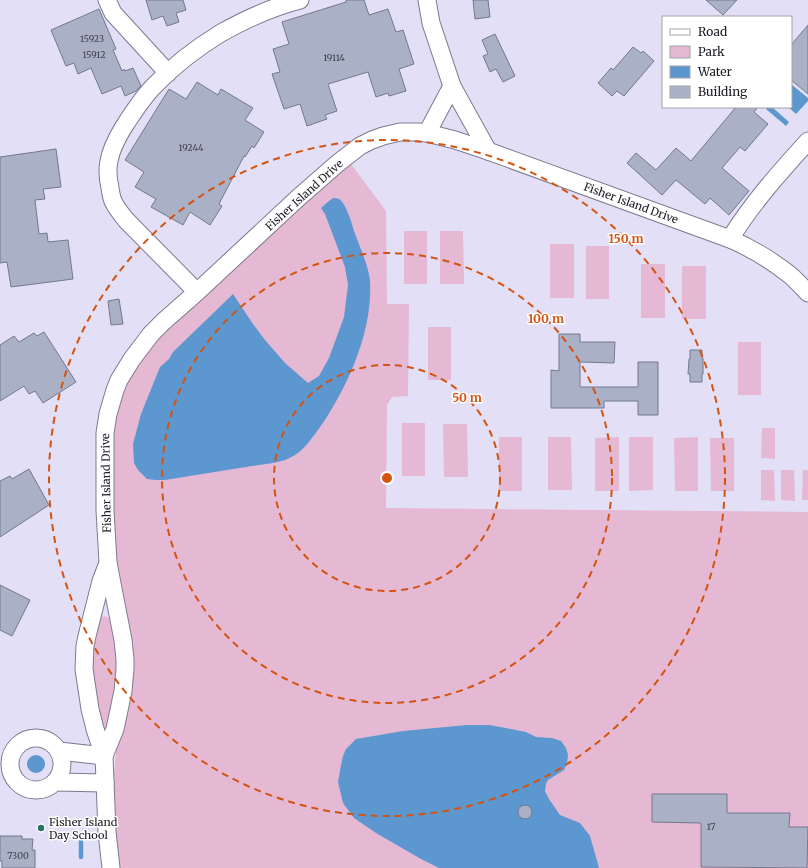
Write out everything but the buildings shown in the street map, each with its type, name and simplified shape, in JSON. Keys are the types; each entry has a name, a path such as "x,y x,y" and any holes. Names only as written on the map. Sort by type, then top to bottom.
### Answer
{"street":[{"path":"107,0 113,13 168,73"},
{"path":"197,292 119,211 113,202 108,179 109,159 113,147 121,131 152,88 168,73 201,47 220,34 272,4 300,0"},
{"path":"427,0 431,23 452,86 488,151"},
{"path":"427,133 452,86"},
{"name":"Fisher Island Drive","path":"104,756 115,729 125,674 125,649 108,563 105,491 104,442 106,423 114,390 132,359 151,334 164,321 298,198 354,150 372,140 392,133 427,133 455,140 730,238 767,258 791,276 808,293"},
{"path":"730,238 761,195 808,141"},
{"name":"Fisher Island Drive","path":"108,563 101,581 86,641 84,669 90,709 104,756 107,832 111,868"},
{"path":"94,610 118,610"},
{"path":"39,738 53,743 59,751 62,766 60,772 55,782 46,788 30,790 24,788 19,785 5,767 15,748 24,740 39,738"},
{"path":"59,751 104,756"},
{"path":"55,782 105,783"}],"green space":[{"path":"348,160 386,211 387,304 409,304 408,396 392,397 387,405 386,508 808,512 808,868 119,868 114,818 114,775 119,729 120,599 115,550 111,417 124,379 159,333"},
{"path":"404,231 427,231 427,284 404,284"},
{"path":"440,231 463,231 464,284 440,284"},
{"path":"550,244 574,244 574,298 550,298"},
{"path":"586,246 609,246 609,299 586,299"},
{"path":"641,264 665,264 665,318 641,318"},
{"path":"682,266 706,266 706,319 682,319"},
{"path":"428,327 451,327 451,380 428,380"},
{"path":"738,342 761,342 761,395 738,395"},
{"path":"402,423 425,423 425,476 402,476"},
{"path":"443,424 467,424 468,477 444,477"},
{"path":"762,428 775,428 775,459 761,458"},
{"path":"499,437 522,437 522,491 499,491"},
{"path":"548,437 571,437 572,490 548,490"},
{"path":"619,437 619,491 595,491 595,438"},
{"path":"629,437 653,437 653,490 629,491"},
{"path":"698,437 698,491 675,491 674,438"},
{"path":"710,438 734,438 734,491 711,491"},
{"path":"761,470 774,470 775,501 761,500"},
{"path":"781,470 794,470 795,501 781,500"},
{"path":"803,470 808,470 808,500 802,500"},
{"path":"104,616 112,619 119,671 106,735 96,707 90,671 96,629 99,620"}],"water":[{"path":"792,85 808,98 808,101 796,114 789,108 792,108"},
{"path":"773,108 789,122 786,126 766,109"},
{"path":"333,198 342,201 364,256 370,281 370,300 363,340 348,378 329,414 305,447 299,453 285,460 269,464 165,480 147,479 138,470 134,463 133,444 141,414 160,367 169,359 173,352 233,294 265,340 285,363 308,383 319,376 329,358 344,317 348,285 345,267 325,214 321,208"},
{"path":"467,725 489,725 526,732 536,737 552,738 561,741 566,748 568,755 567,763 564,770 548,780 545,791 560,815 580,823 590,836 599,868 439,868 376,833 354,818 343,803 338,782 341,765 346,749 356,739 403,731"},
{"path":"32,755 40,755 45,760 43,771 40,773 32,773 27,768 27,760"}],"waterway":[{"path":"81,842 81,857"}],"place":[{"name":"Fisher Island Day School","path":"41,828"}]}
